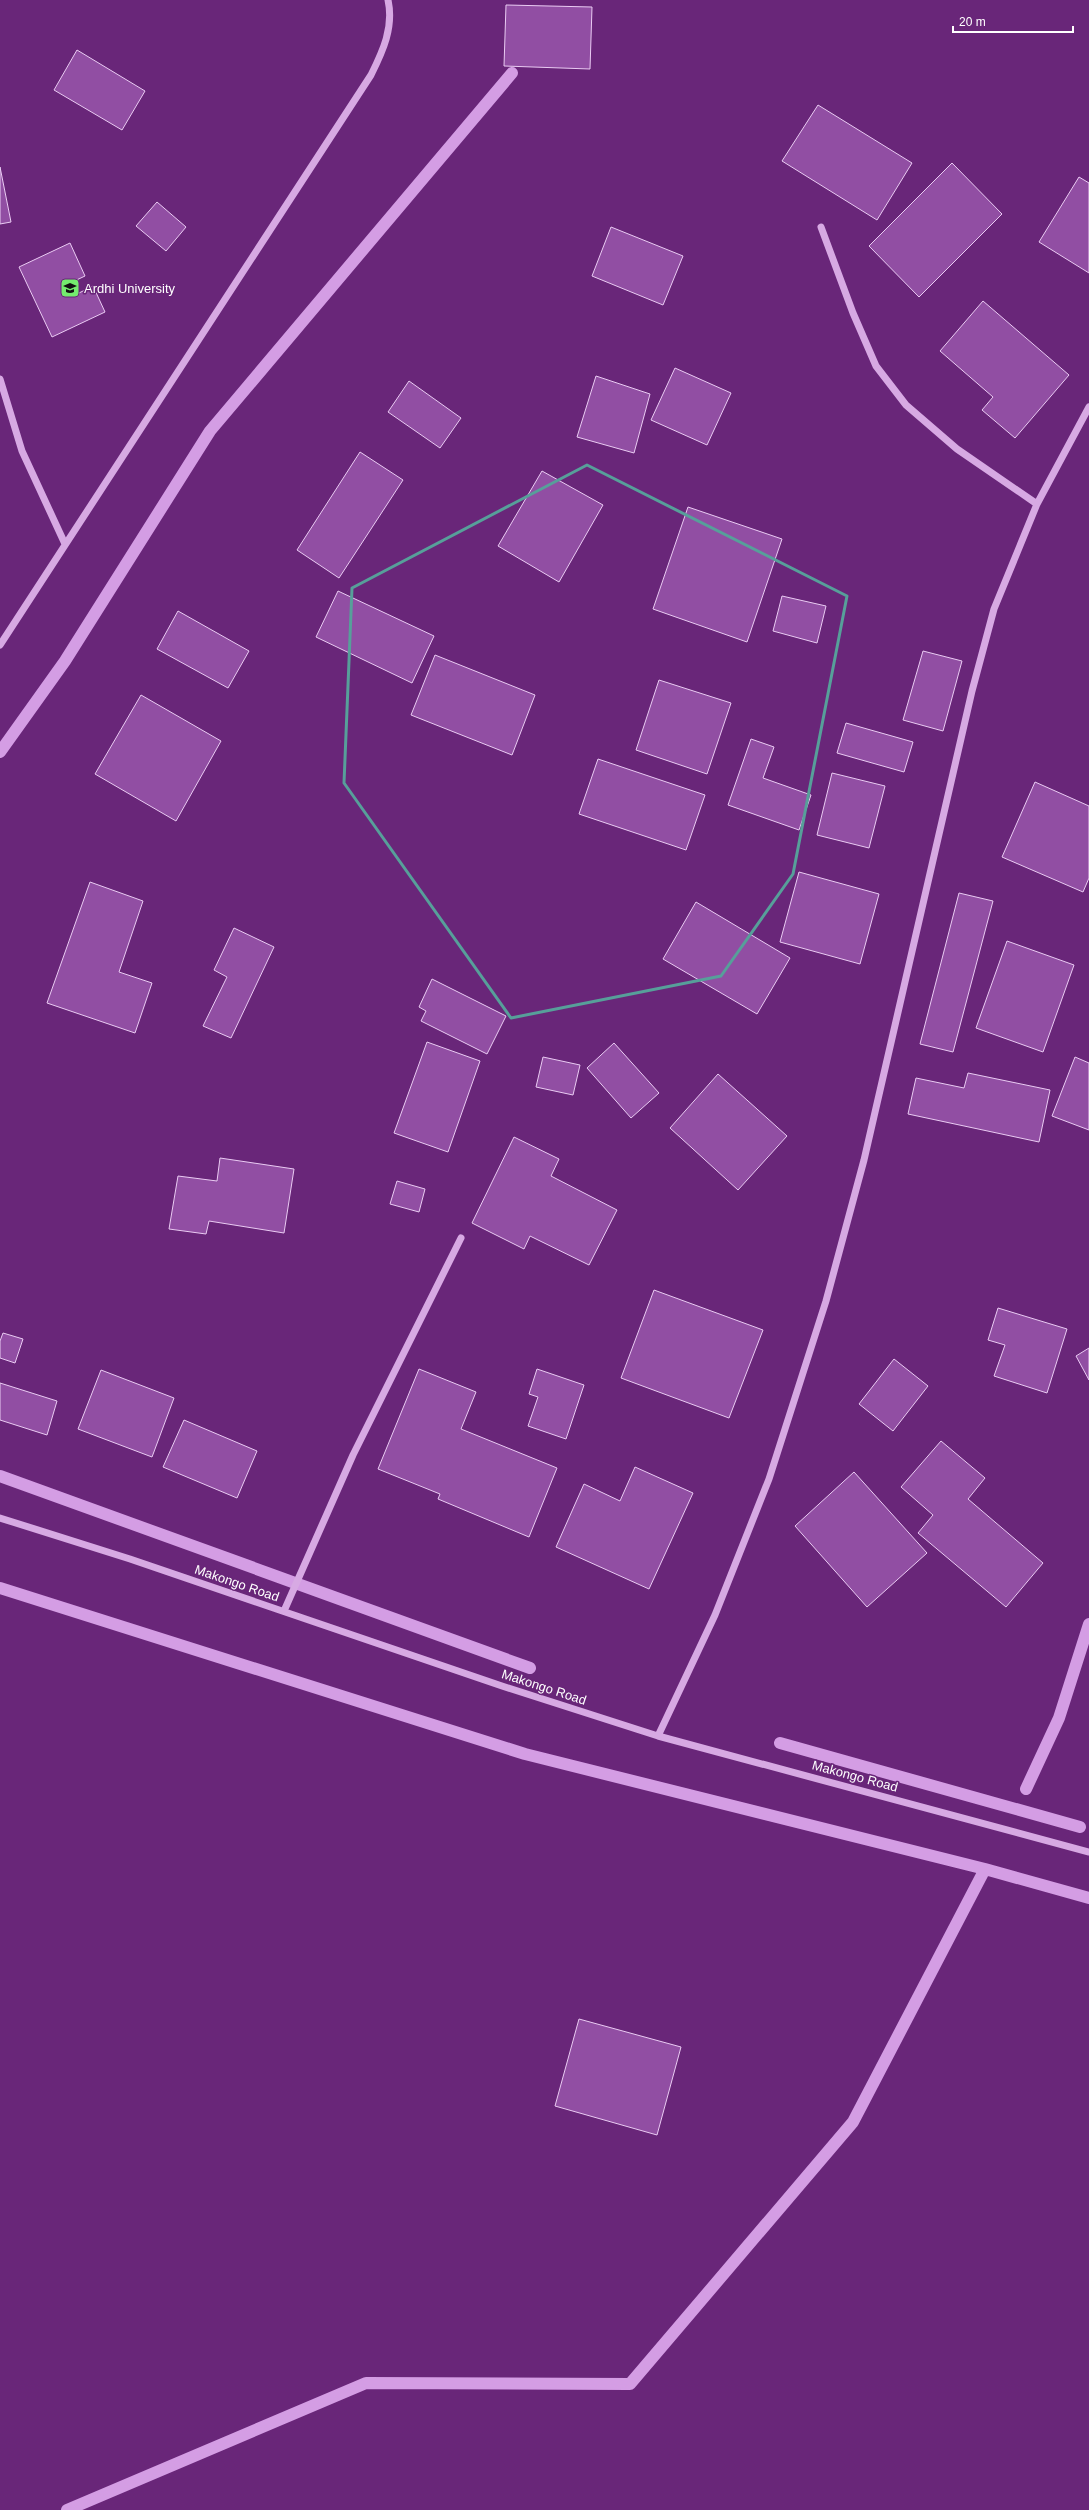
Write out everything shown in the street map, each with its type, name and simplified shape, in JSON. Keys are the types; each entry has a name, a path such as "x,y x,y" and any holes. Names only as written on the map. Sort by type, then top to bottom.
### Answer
{"street":[{"path":"0,645 371,75 386,45 390,10 388,0"},
{"path":"821,227 853,313 876,366 906,405 957,448 1037,504"},
{"path":"0,379 22,451 65,544"},
{"path":"658,1736 715,1615 769,1479 826,1302 864,1160 972,691 992,616 1037,504 1089,407"},
{"path":"284,1611 353,1455 461,1238"},
{"name":"Makongo Road","path":"0,1518 284,1611 502,1686 658,1736 1089,1852"}],"highlighted area":[{"path":"587,465 847,596 793,874 721,976 511,1018 344,783 352,588"}],"building":[{"path":"506,5 592,7 590,69 504,66"},
{"path":"77,50 145,91 122,130 54,90"},
{"path":"818,105 912,163 877,220 782,161"},
{"path":"952,163 1002,214 919,297 869,246"},
{"path":"0,167 11,222 0,224"},
{"path":"1079,177 1089,183 1089,273 1039,242"},
{"path":"157,202 186,227 166,251 136,226"},
{"path":"611,227 683,256 663,305 592,276"},
{"path":"70,243 85,276 68,284 73,296 93,286 105,312 52,337 19,267"},
{"path":"983,301 1069,375 1015,438 982,410 993,397 940,351"},
{"path":"675,368 731,393 707,445 651,420"},
{"path":"596,376 650,394 634,453 577,437"},
{"path":"409,381 461,418 440,448 388,412"},
{"path":"360,452 403,480 339,578 297,550"},
{"path":"542,471 603,505 559,582 498,546"},
{"path":"688,507 782,539 747,642 653,609"},
{"path":"338,591 434,636 412,683 316,637"},
{"path":"782,596 826,606 817,643 773,631"},
{"path":"178,611 249,651 228,688 157,649"},
{"path":"923,651 962,661 943,731 903,720"},
{"path":"435,655 535,695 512,755 411,715"},
{"path":"659,680 731,703 707,774 636,750"},
{"path":"141,695 221,741 176,821 95,774"},
{"path":"846,723 913,742 904,772 837,753"},
{"path":"751,739 774,747 763,778 811,795 799,830 728,805"},
{"path":"598,759 705,795 686,850 579,814"},
{"path":"832,773 885,786 869,848 817,835"},
{"path":"1035,782 1089,806 1089,878 1083,892 1002,857"},
{"path":"799,872 879,894 860,964 780,942"},
{"path":"90,882 143,901 119,972 152,983 135,1033 47,1003"},
{"path":"959,893 993,901 953,1052 920,1044"},
{"path":"696,902 790,958 757,1014 663,959"},
{"path":"234,928 274,947 231,1038 203,1026 227,977 214,970"},
{"path":"1007,941 1074,965 1043,1052 976,1028"},
{"path":"432,979 506,1016 487,1054 421,1021 426,1011 419,1007"},
{"path":"427,1042 480,1061 448,1152 394,1133"},
{"path":"614,1043 659,1093 631,1118 587,1068"},
{"path":"543,1057 580,1065 573,1095 536,1087"},
{"path":"1075,1057 1089,1063 1089,1130 1052,1116"},
{"path":"968,1073 1050,1090 1039,1142 908,1114 916,1078 964,1088"},
{"path":"718,1074 787,1136 738,1190 670,1128"},
{"path":"514,1137 559,1159 551,1176 617,1210 589,1265 530,1236 524,1249 472,1223"},
{"path":"220,1158 294,1169 284,1233 209,1221 206,1234 169,1229 178,1176 217,1181"},
{"path":"397,1181 425,1189 419,1212 390,1204"},
{"path":"654,1290 763,1330 729,1418 621,1378"},
{"path":"998,1308 1067,1329 1047,1393 994,1376 1005,1345 988,1340"},
{"path":"3,1333 23,1339 15,1363 0,1358 0,1341"},
{"path":"1089,1348 1089,1380 1076,1356"},
{"path":"894,1359 928,1386 893,1431 859,1404"},
{"path":"419,1369 476,1392 461,1429 557,1468 529,1537 438,1499 440,1494 378,1469"},
{"path":"537,1369 584,1385 566,1439 528,1426 538,1397 529,1394"},
{"path":"101,1370 174,1398 152,1457 78,1429"},
{"path":"0,1383 57,1401 47,1435 0,1420"},
{"path":"184,1420 257,1451 237,1498 163,1467"},
{"path":"941,1441 985,1478 968,1499 1043,1563 1006,1607 918,1533 933,1515 901,1487"},
{"path":"635,1467 693,1493 649,1589 556,1547 584,1484 620,1501"},
{"path":"854,1472 927,1553 867,1607 795,1526"},
{"path":"579,2019 681,2047 657,2135 555,2106"}],"waterway":[{"path":"0,752 65,661 210,431 512,73"},
{"path":"0,1476 530,1668"},
{"path":"0,1588 525,1754 985,1869 1089,1898"},
{"path":"1026,1789 1059,1718 1089,1624"},
{"path":"780,1743 1080,1827"},
{"path":"67,2510 366,2383 630,2384 853,2122 985,1869"}],"place":[{"name":"Ardhi University","path":"70,288"}]}
